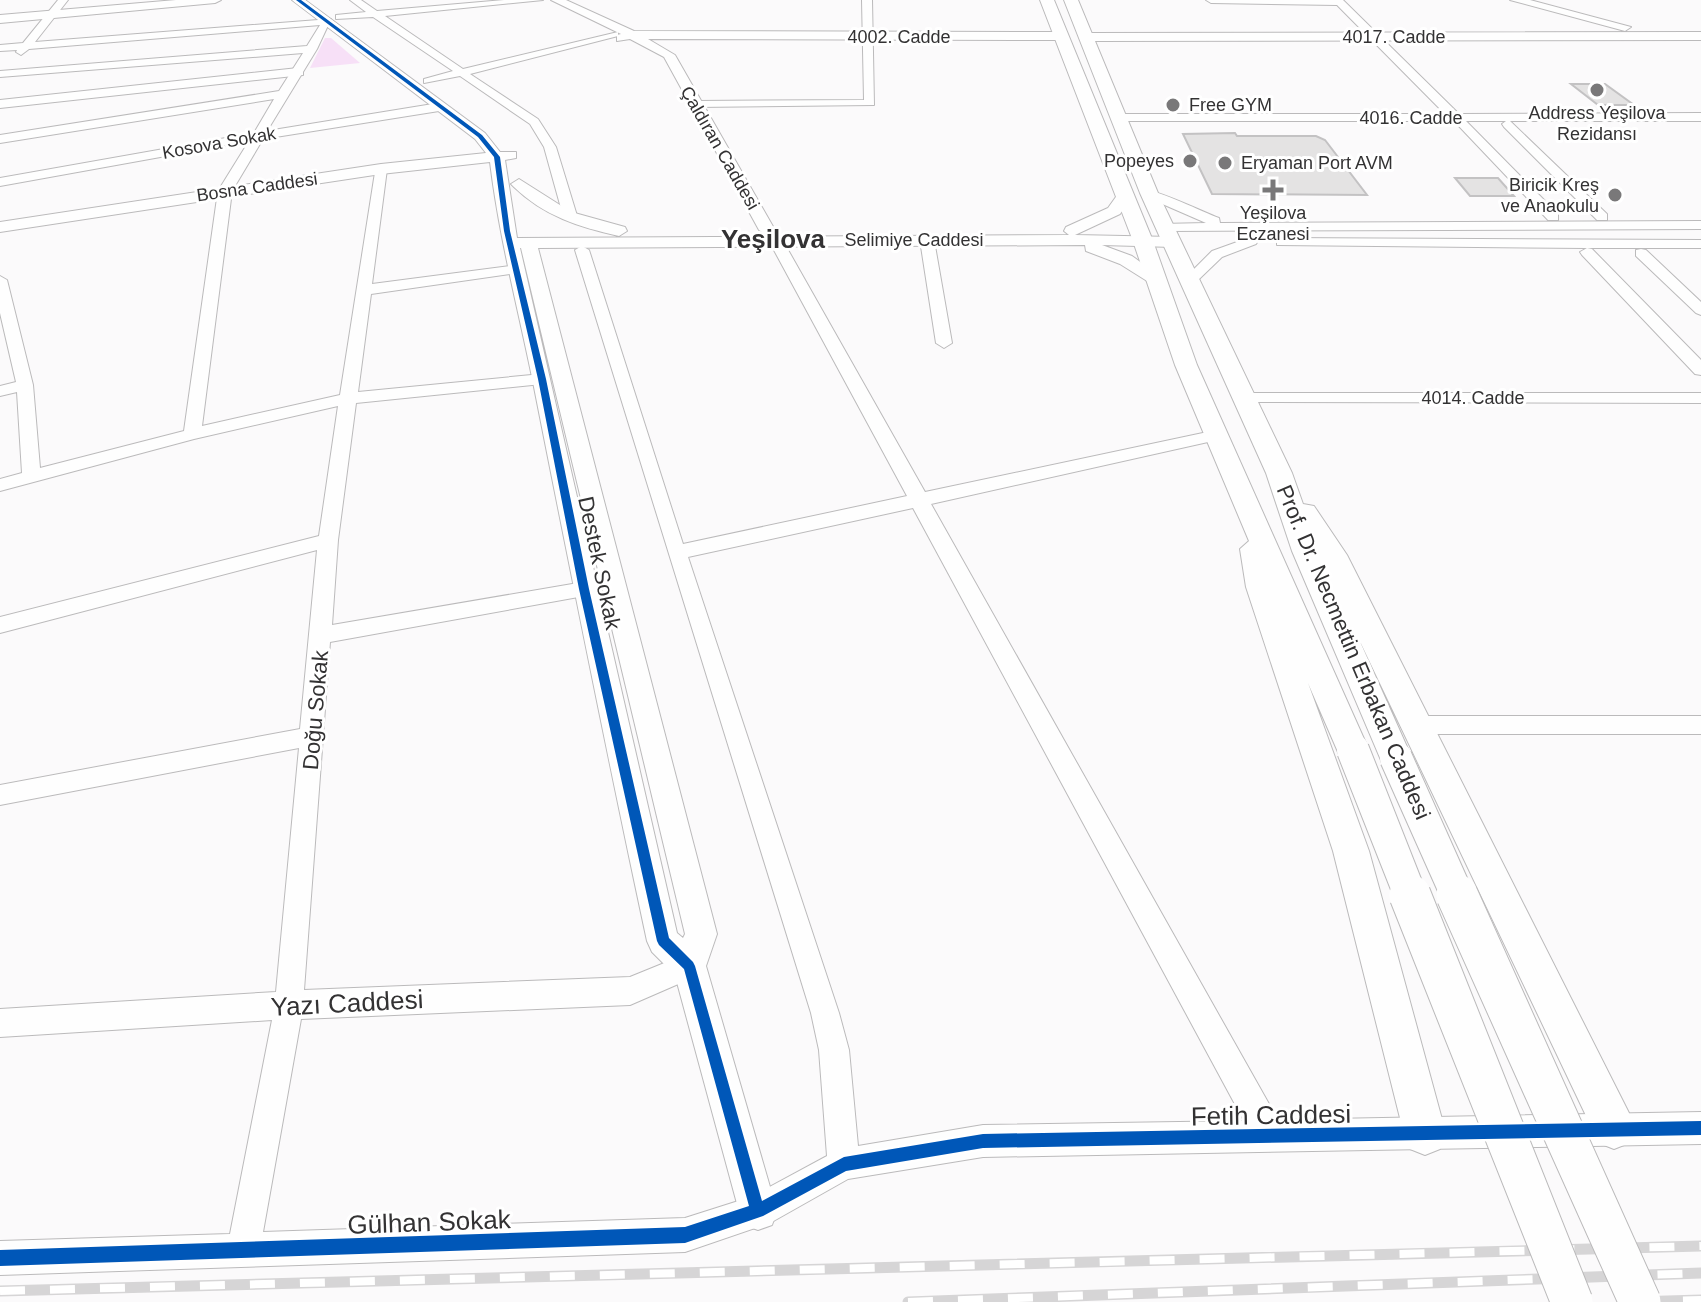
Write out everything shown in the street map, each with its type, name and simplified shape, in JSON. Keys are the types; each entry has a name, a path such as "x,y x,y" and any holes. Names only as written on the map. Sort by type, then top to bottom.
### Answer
{"main road":[{"name":"Prof. Dr. Necmettin Erbakan Caddesi","path":"1047,0 1217,435 1353,750 1572,1302"},
{"name":"Prof. Dr. Necmettin Erbakan Caddesi","path":"1071,0 1149,193 1279,473 1333,555 1640,1302"},
{"path":"1247,504 1260,587 1351,851 1425,1134"},
{"path":"1407,741 1614,1128"}],"street":[{"path":"1,75 63,0"},
{"path":"0,19 215,0"},
{"name":"Destek Sokak","path":"298,0 328,13 497,130 519,184 517,269 584,589 663,941 689,966 758,1211"},
{"path":"355,0 540,129 550,147 571,219"},
{"path":"0,48 328,13 377,14 538,0"},
{"path":"557,0 584,14 596,16 630,39"},
{"path":"696,104 870,103 867,0"},
{"path":"1516,0 1657,36"},
{"path":"1212,1 1340,2 1553,217"},
{"path":"192,434 225,191 312,49 328,13"},
{"name":"Destek Sokak","path":"328,13 439,107 506,156 518,237 550,270 701,934 689,966"},
{"path":"584,14 586,19 630,39"},
{"name":"4002. Cadde","path":"630,39 1062,36"},
{"name":"4017. Cadde","path":"1087,37 1701,36"},
{"path":"428,81 630,39"},
{"name":"Çaldıran Caddesi","path":"630,39 674,65 772,236"},
{"path":"1,75 312,49"},
{"path":"0,104 298,72"},
{"path":"0,139 284,94"},
{"name":"Kosova Sokak","path":"0,182 439,107"},
{"name":"4016. Cadde","path":"1121,121 1701,117"},
{"name":"4016. Cadde","path":"1458,120 1508,124 1701,123"},
{"path":"1508,124 1602,217"},
{"name":"Bosna Caddesi","path":"0,227 381,169 506,156"},
{"name":"Doğu Sokak","path":"243,1251 289,1005 328,540 381,169"},
{"path":"519,184 541,204 614,236"},
{"path":"1149,193 1187,212 1235,227"},
{"path":"1072,231 1114,211 1124,197"},
{"path":"1273,227 1307,216 1701,217"},
{"path":"1169,235 1235,227 1701,225"},
{"name":"Selimiye Caddesi","path":"518,237 1072,231 1139,235"},
{"path":"1169,235 1285,242 1701,244"},
{"name":"Selimiye Caddesi","path":"772,236 1053,240 1169,235"},
{"path":"550,270 582,250 614,236"},
{"path":"772,236 1270,1137"},
{"path":"927,240 944,343"},
{"path":"1053,240 1108,251 1155,281"},
{"path":"1191,279 1200,266 1224,248 1251,241"},
{"path":"1285,242 1330,252 1701,253"},
{"path":"582,250 825,1013 834,1050 844,1164"},
{"path":"1587,252 1701,370"},
{"path":"1641,253 1701,310"},
{"path":"365,290 517,269"},
{"path":"0,280 1,300 25,385 31,476"},
{"path":"0,485 192,434 350,398 542,379"},
{"path":"0,391 25,385"},
{"name":"4014. Cadde","path":"1245,398 1701,398"},
{"path":"676,553 1217,435"},
{"path":"0,625 328,540"},
{"path":"322,635 584,589"},
{"path":"1407,741 1701,725"},
{"path":"0,795 313,736"},
{"name":"Yazı Caddesi","path":"0,1023 289,1005 630,991 689,966"},
{"name":"Fetih Caddesi","path":"844,1164 983,1141 1701,1128"},
{"name":"Gülhan Sokak","path":"0,1258 685,1235 758,1211 844,1164"}],"shaded area":[{"path":"325,38 331,38 360,63 310,68"}],"building":[{"name":"Address Yeşilova Rezidansı","path":"1571,84 1605,84 1634,105 1598,105"},
{"name":"Eryaman Port AVM","path":"1235,133 1237,136 1316,136 1325,140 1367,195 1212,194 1183,134"},
{"path":"1455,178 1498,178 1514,196 1470,196"}],"railway":[{"path":"0,1291 1701,1246"},
{"path":"908,1302 1701,1273"},
{"path":"1633,1302 1701,1300"}],"cycle path":[{"path":"298,0 480,136 497,157 507,231 542,379 584,589 663,941 689,966 758,1211"},
{"path":"0,1258 685,1235 758,1211 844,1164 983,1141 1701,1128"}],"place":[{"name":"Address Yeşilova Rezidansı","path":"1597,90"},
{"name":"Free GYM","path":"1173,105"},
{"name":"Popeyes","path":"1190,161"},
{"name":"Eryaman Port AVM","path":"1225,163"},
{"name":"Yeşilova Eczanesi","path":"1273,190"},
{"name":"Biricik Kreş ve Anaokulu","path":"1615,195"}],"district":[{"name":"Yeşilova","path":"773,239"}]}
